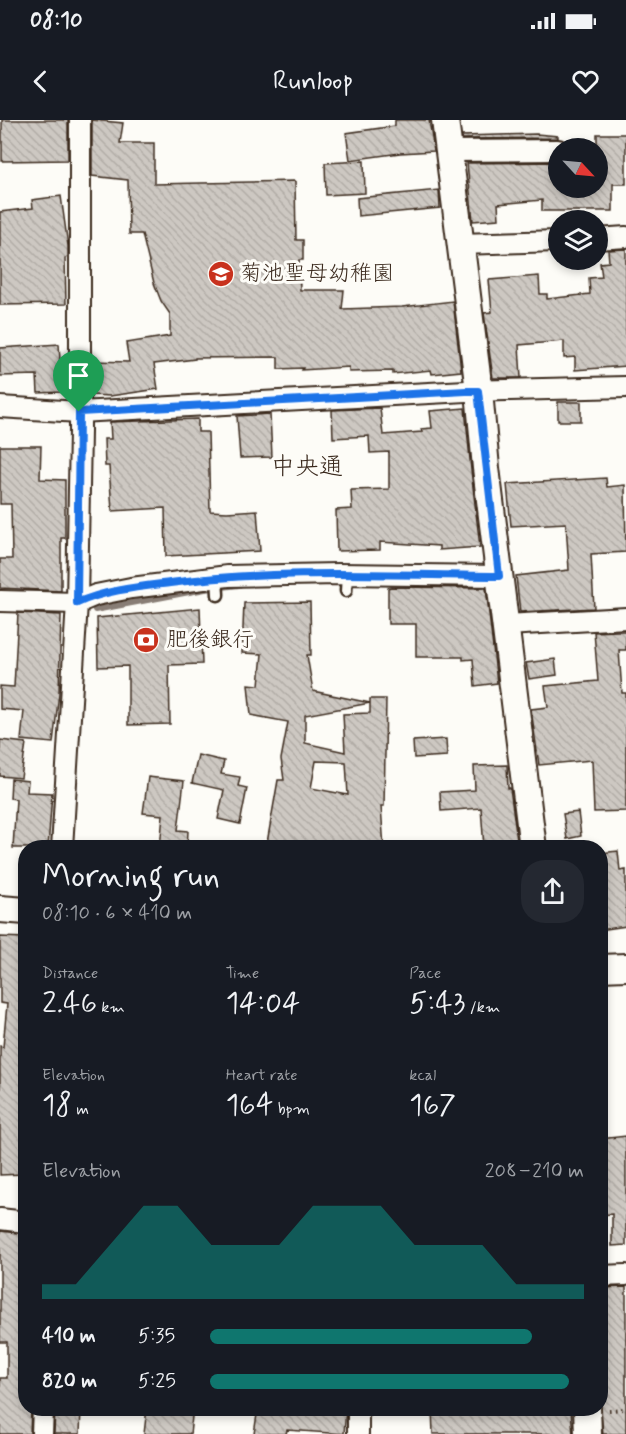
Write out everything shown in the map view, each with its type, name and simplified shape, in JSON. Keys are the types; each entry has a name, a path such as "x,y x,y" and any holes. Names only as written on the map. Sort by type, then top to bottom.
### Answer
{"street":[{"path":"62,840 77,603 80,120"},
{"path":"445,120 532,840"},
{"path":"449,152 548,150"},
{"path":"608,238 626,237"},
{"path":"460,244 548,240"},
{"path":"0,407 79,412 478,391 626,387"},
{"path":"0,601 77,603 96,594 131,588 346,583 499,576"},
{"path":"507,625 626,618"},
{"path":"0,909 18,910"},
{"path":"608,968 626,967"},
{"path":"0,1219 18,1221"},
{"path":"608,1276 626,1275"},
{"path":"42,1434 43,1416"},
{"path":"358,1416 358,1434"},
{"path":"587,1416 588,1434"}],"building":[{"path":"2,120 68,120 68,160 2,161"},
{"path":"92,120 123,123 120,143 154,143 154,184 295,181 296,240 303,240 303,260 299,260 300,290 344,290 342,309 402,307 453,301 461,371 432,374 431,370 393,374 393,371 349,372 349,367 278,369 278,357 195,358 154,364 158,389 110,396 92,395 92,361 129,362 126,343 170,336 170,314 161,301 154,283 142,234 129,234 128,180 92,176"},
{"path":"395,120 429,120 434,151 350,160 346,133 395,126"},
{"path":"536,134 558,136 558,138 462,139 462,136"},
{"path":"597,134 626,134 626,184 613,184 613,211 542,211 542,200 498,204 499,219 473,221 467,163 548,162 548,198 608,198 608,138 597,138"},
{"path":"364,161 365,193 326,195 325,163"},
{"path":"439,190 440,208 358,216 357,198"},
{"path":"61,196 68,246 68,257 65,258 66,304 0,305 0,212 33,208 32,200"},
{"path":"626,249 626,366 575,370 575,357 564,358 564,341 519,345 521,378 493,378 484,313 492,312 489,280 539,276 540,294 547,294 547,299 590,294 589,278 602,277 601,270 608,270 608,250"},
{"path":"59,344 62,392 38,393 37,375 0,376 0,348"},
{"path":"558,402 581,402 581,421 558,421"},
{"path":"380,408 383,435 422,432 421,429 432,428 430,411 465,408 480,547 439,550 439,546 380,542 380,550 337,551 336,510 352,509 351,490 389,489 389,452 370,453 369,436 333,438 332,410"},
{"path":"270,414 272,457 240,458 237,416"},
{"path":"198,419 198,432 208,432 210,511 257,510 260,551 166,556 165,508 112,511 109,466 105,466 104,439 111,439 110,422"},
{"path":"0,446 41,446 40,479 65,480 65,538 61,538 61,591 0,588 0,559 12,559 11,504 0,504"},
{"path":"606,478 607,487 625,485 626,552 591,554 594,608 520,612 516,576 569,570 566,523 511,526 507,484"},
{"path":"388,588 486,588 497,683 475,686 473,659 416,657 416,624 388,624"},
{"path":"310,602 311,655 307,655 313,691 370,703 370,699 386,699 384,806 381,806 383,840 268,840 278,780 284,780 281,759 288,722 251,715 248,684 259,685 262,654 242,653 244,603","holes":["370,703 370,713 343,714 345,752 305,743 305,715","316,761 346,762 348,795 311,788"]},
{"path":"200,608 202,664 169,665 170,724 128,725 128,666 98,667 97,618"},
{"path":"18,613 61,615 59,693 53,743 21,740 24,711 0,709 0,686 14,687"},
{"path":"626,631 626,650 619,650 622,693 626,693 626,811 594,812 592,760 539,765 531,709 548,707 545,686 598,681 594,632"},
{"path":"555,659 557,675 529,679 526,663"},
{"path":"446,739 447,756 414,758 413,741"},
{"path":"0,740 26,743 21,778 0,776"},
{"path":"198,755 224,761 221,774 240,777 238,786 247,788 240,824 218,819 224,790 192,783"},
{"path":"507,765 508,788 510,788 517,840 483,840 481,808 441,811 440,792 475,790 474,766"},
{"path":"148,777 184,781 178,830 188,831 187,840 161,840 163,815 143,813"},
{"path":"11,779 28,781 27,792 52,793 49,840 18,840 18,848 13,848 16,799 10,798"},
{"path":"578,812 581,836 567,839 563,814"},
{"path":"618,851 620,871 626,870 626,926 608,929 608,852"},
{"path":"0,937 18,938 18,1174 0,1175 0,1046 3,1047 7,1004 0,1003"},
{"path":"626,1136 626,1245 612,1246 612,1214 608,1214 608,1138"},
{"path":"0,1231 18,1233 18,1416 31,1416 30,1434 0,1434 0,1378 7,1378 7,1342 0,1342"},
{"path":"626,1287 626,1434 603,1434 601,1416 608,1416 608,1288"},
{"path":"55,1416 81,1416 80,1434 54,1434"},
{"path":"146,1416 192,1416 190,1434 144,1434"},
{"path":"257,1416 345,1416 344,1434 287,1430 286,1434 254,1434"},
{"path":"432,1416 572,1416 573,1434 433,1434"}],"waterway":[{"path":"95,610 205,589 239,585"}],"place":[{"name":"菊池聖母幼稚園","path":"221,274"},
{"name":"肥後銀行","path":"146,640"}],"district":[{"name":"中央通","path":"307,467"}],"route":[{"path":"478,391 499,576 338,574 228,576 96,594 77,603 79,412 478,391"}]}
